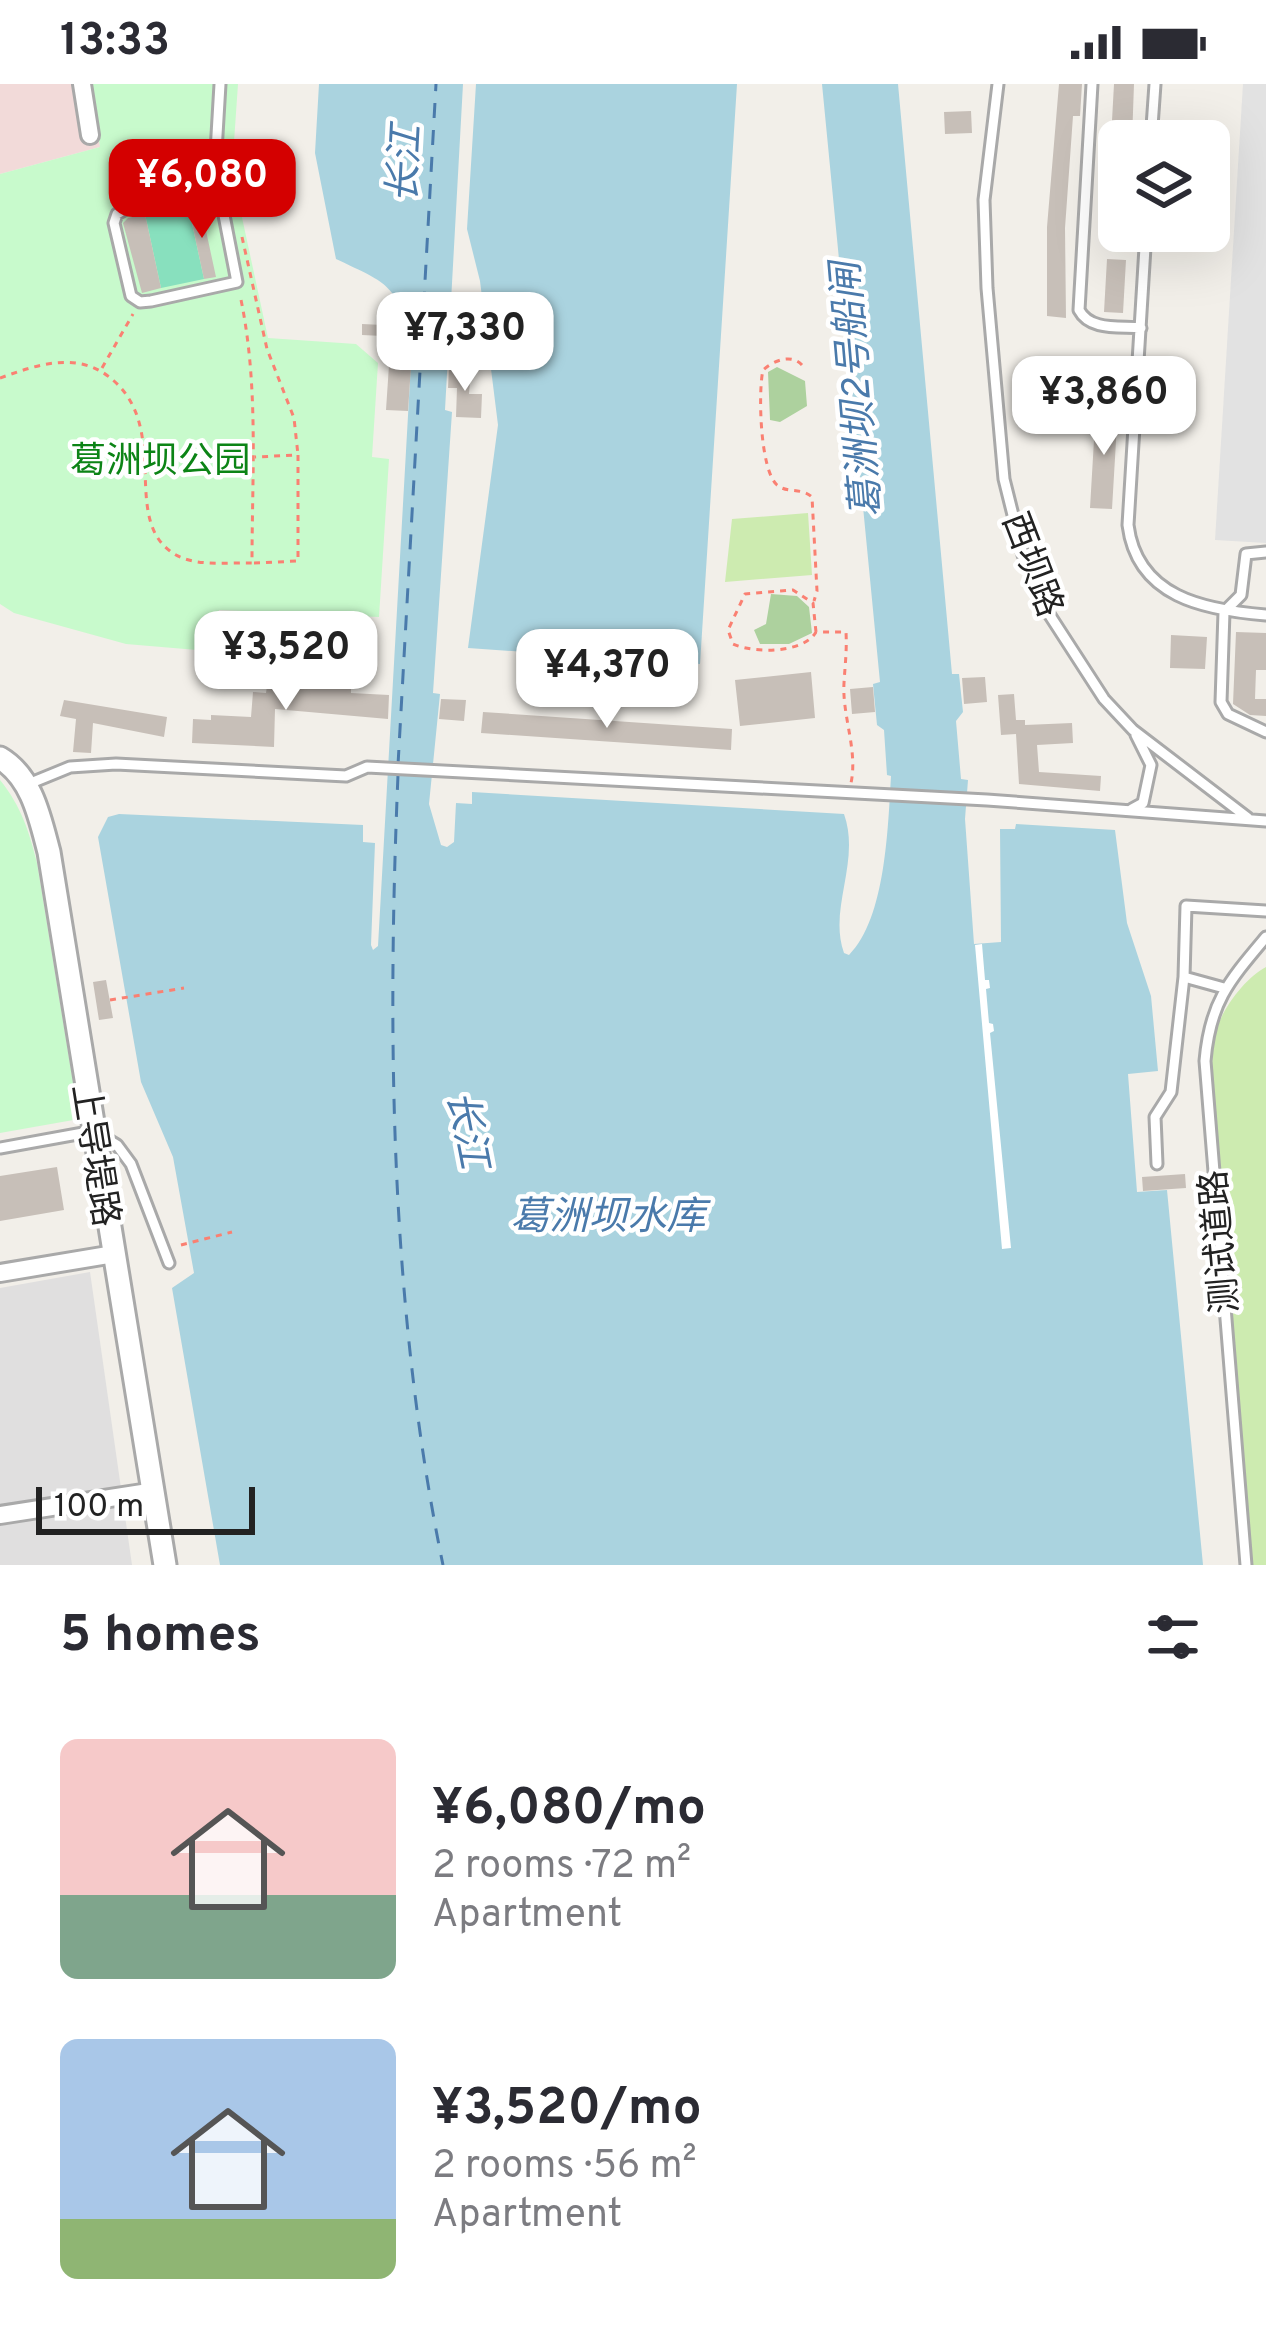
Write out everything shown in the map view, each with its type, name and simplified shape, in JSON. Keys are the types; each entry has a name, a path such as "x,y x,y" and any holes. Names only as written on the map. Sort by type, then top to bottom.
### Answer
{"street":[{"path":"82,84 89,134"},
{"name":"上导堤路","path":"0,758 26,785 49,852 166,1565"},
{"path":"0,1273 113,1254"},
{"path":"0,1515 155,1491"}],"lane":[{"path":"218,190 129,207 117,214 114,224 131,296 140,302 237,281 214,170 220,84"},
{"name":"西坝路","path":"998,84 984,242 1004,478 1023,555 1049,614 1104,699 1133,730 1250,820"},
{"path":"1092,84 1078,310 1084,321 1095,325 1141,328"},
{"path":"1152,120 1154,84"},
{"path":"1145,252 1127,525 1131,551 1140,566 1172,592 1224,612 1266,615"},
{"path":"1266,552 1246,554 1241,596 1224,612 1221,702 1228,714 1266,732"},
{"path":"1127,811 1144,803 1151,765 1133,730"},
{"path":"26,785 70,766 116,764 346,776 363,767 967,799 1266,821"},
{"path":"1157,1164 1155,1117 1171,1092 1184,976 1186,906 1266,911"},
{"name":"测试道路","path":"1246,1565 1205,1061 1211,1013 1224,988 1266,938"},
{"path":"1184,976 1224,988"},
{"path":"0,1148 94,1131 117,1145 131,1164 169,1263"}],"path":[{"path":"0,378 76,361 101,369 132,396 144,430 152,530 166,549 187,561 298,561 294,418 267,349 242,239"},
{"path":"237,281 249,335 252,563"},
{"path":"101,369 140,302"},
{"path":"802,365 789,359 763,370 764,453 775,483 784,489 802,489 812,497 816,632 805,644 743,648 734,644 728,630 740,600 752,592 794,590 814,603"},
{"path":"252,458 298,455"},
{"path":"816,632 846,632 844,682 854,767 849,793"},
{"path":"110,1000 184,988"},
{"path":"182,1245 232,1232"}],"shaded area":[{"path":"0,84 91,84 100,147 0,174"},
{"path":"1243,84 1266,84 1266,543 1215,540"},
{"path":"90,1272 132,1565 0,1565 0,1288"}],"green space":[{"name":"葛洲坝公园","path":"91,84 238,84 232,171 268,338 356,344 378,363 372,457 389,459 379,617 219,610 217,629 197,650 126,644 14,613 0,604 0,174 100,147"},
{"path":"188,205 204,279 161,288 145,214"},
{"path":"777,367 805,381 807,406 780,422 770,420 768,372"},
{"path":"808,513 812,575 725,582 732,519"},
{"path":"771,594 797,596 809,607 812,633 789,644 760,644 754,630 766,624"},
{"path":"0,780 23,819 37,863 79,1119 0,1133"},
{"path":"1266,967 1266,1565 1250,1565 1211,1090 1216,1030 1241,988"}],"water":[{"name":"葛洲坝水库","path":"319,84 463,84 445,410 452,412 433,693 440,694 429,804 441,845 454,842 456,803 472,804 472,792 844,814 849,850 840,936 844,953 849,955 861,939 878,895 891,776 887,775 884,730 877,725 873,684 880,682 822,84 898,84 952,674 959,674 963,712 956,721 961,779 968,780 965,819 974,944 1001,942 1000,829 1015,829 1016,824 1115,830 1127,923 1151,996 1158,1071 1128,1074 1137,1192 1167,1190 1203,1565 220,1565 172,1288 194,1273 173,1157 141,1082 98,837 108,817 119,814 363,825 363,842 375,843 371,945 373,950 378,946 412,345 389,289 336,259 315,153"},
{"path":"476,84 737,84 700,664 468,648 498,425 480,281 467,229"}],"pier":[{"path":"982,944 990,988 986,989 994,1031 990,1033 1011,1248 1002,1249 975,945"}],"building":[{"path":"1059,84 1082,84 1080,116 1073,116 1065,228 1066,318 1047,316 1047,227"},
{"path":"1114,84 1134,84 1133,120 1112,120"},
{"path":"971,111 972,133 945,134 944,112"},
{"path":"200,203 216,277 204,279 188,205"},
{"path":"145,214 161,288 142,293 123,223"},
{"path":"1107,259 1126,260 1123,313 1104,312"},
{"path":"362,324 404,326 404,337 362,335"},
{"path":"389,365 411,366 408,411 386,410"},
{"path":"449,368 471,369 469,394 482,394 481,418 456,417 457,388 448,388"},
{"path":"1096,406 1118,407 1112,509 1090,508"},
{"path":"1236,632 1266,633 1266,670 1256,670 1255,699 1266,699 1266,716 1250,715 1233,704"},
{"path":"1171,635 1207,637 1205,669 1170,668"},
{"path":"811,672 815,718 740,726 735,680"},
{"path":"985,677 987,702 964,704 962,678"},
{"path":"321,684 351,686 351,693 389,695 388,719 275,709 274,747 192,743 193,719 251,717 253,692 266,693 267,686 320,689"},
{"path":"873,687 875,712 852,714 850,689"},
{"path":"1014,694 1016,720 1025,720 1025,725 1072,723 1073,743 1037,745 1039,772 1101,776 1100,791 1019,784 1016,734 1001,735 998,695"},
{"path":"441,699 466,700 464,721 439,719"},
{"path":"64,700 167,717 164,737 93,723 91,753 73,752 76,719 60,716"},
{"path":"483,712 732,729 731,750 481,733"},
{"path":"106,980 113,1018 99,1020 93,982"},
{"path":"57,1167 64,1210 0,1221 0,1176"},
{"path":"1185,1174 1186,1188 1143,1191 1142,1177"}],"ferry route":[{"path":"398,765 436,84"},
{"path":"398,775 393,972 396,1171 412,1370 443,1565"}],"water label":[{"name":"长江","path":"403,164"},
{"name":"葛洲坝2号船闸","path":"855,390"},
{"name":"长江","path":"469,1129"}]}
